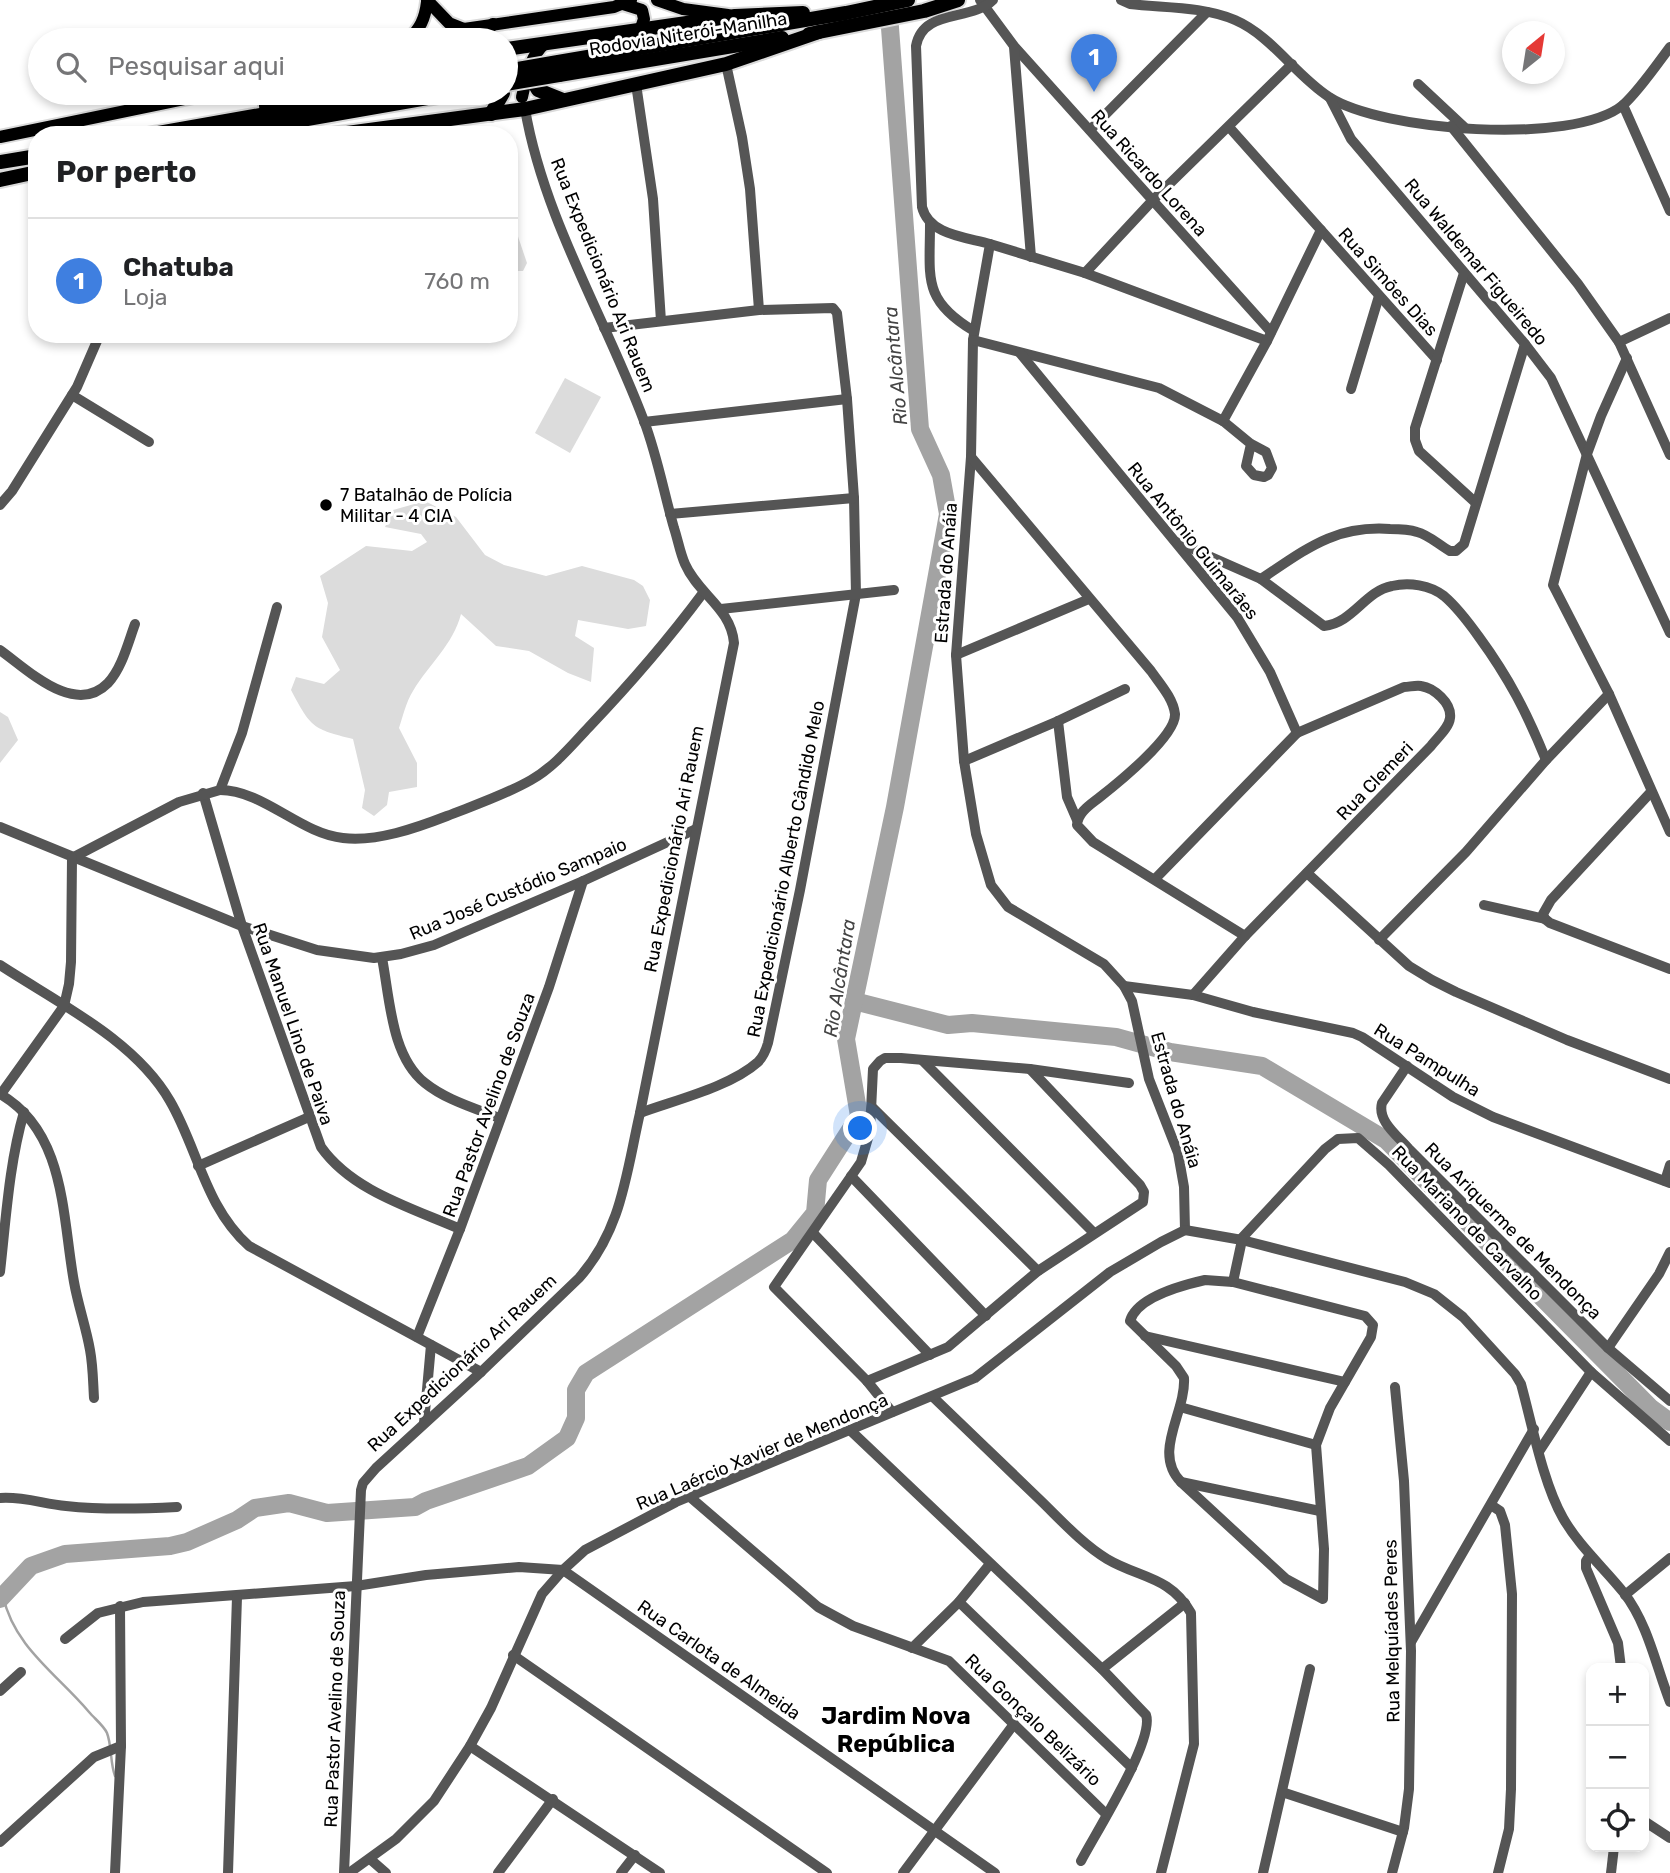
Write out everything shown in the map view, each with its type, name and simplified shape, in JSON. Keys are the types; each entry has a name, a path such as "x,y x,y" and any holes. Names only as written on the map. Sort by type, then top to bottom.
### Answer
{"highway":[{"name":"Rodovia Niterói-Manilha","path":"518,70 558,68 819,33 855,16 908,0"},
{"name":"Rodovia Niterói-Manilha","path":"518,80 558,68 855,16 924,11 958,0"},
{"path":"518,48 735,16 819,12 855,16"},
{"path":"400,126 491,114 524,103 565,100 726,64 819,33"},
{"path":"528,73 538,90 565,100"},
{"path":"184,126 270,105"},
{"path":"193,126 315,105"},
{"path":"268,126 388,105"},
{"path":"491,114 496,105"},
{"path":"0,162 28,157"},
{"path":"0,180 28,174"}],"main road":[{"path":"657,0 683,9 735,16"},
{"path":"427,1 454,27 459,28"},
{"path":"417,28 422,22 427,1"},
{"path":"470,28 626,1 642,10 645,19 641,28"},
{"path":"489,28 493,24"},
{"name":"Rua Expedicionário Ari Rauem","path":"524,103 528,73 537,51 545,43"},
{"name":"Rua Expedicionário Ari Rauem","path":"518,94 524,103"},
{"path":"53,126 155,105"},
{"path":"0,137 28,131"}],"street":[{"path":"1121,0 1130,5 1207,12 1233,19 1250,28 1330,98 1386,118 1451,127 1524,130 1562,127 1585,121 1623,105 1670,47"},
{"path":"986,3 943,18 925,28 918,37 916,54 922,207 930,224 937,229 1085,273 1269,337"},
{"name":"Rua Ricardo Lorena","path":"986,3 1014,46 1153,201 1269,337"},
{"path":"1090,130 1207,12"},
{"path":"1014,46 1031,257"},
{"path":"604,328 759,310 750,188 726,64"},
{"path":"1085,273 1153,201 1292,64"},
{"path":"636,84 653,199 661,321"},
{"path":"1418,84 1464,127"},
{"name":"Rua Waldemar Figueiredo","path":"1330,98 1352,139 1551,378 1670,633"},
{"name":"Rua Expedicionário Ari Rauem","path":"358,1546 360,1490 368,1476 579,1278 602,1248 617,1212 640,1113 734,643 730,622 721,609 703,593 685,563 644,422 551,205 531,146 524,103"},
{"path":"1623,105 1670,211"},
{"name":"Rua Simões Dias","path":"1229,127 1437,360 1415,428 1416,448 1476,503"},
{"path":"1451,127 1578,284 1619,342 1670,455"},
{"path":"930,224 930,276 933,293 974,336 1020,353 1159,388 1223,421 1251,444"},
{"path":"1223,421 1269,337 1321,230"},
{"name":"Estrada do Anáia","path":"990,244 974,336 971,457 956,655 964,761 976,834 991,885 1000,899 1008,907 1104,964 1124,986 1132,1001 1150,1079 1178,1153 1184,1187 1185,1230"},
{"path":"1437,360 1464,273"},
{"path":"1351,389 1379,296"},
{"name":"Rua Expedicionário Alberto Cândido Melo","path":"640,1113 738,1075 757,1063 766,1050 800,890 856,594 854,498 837,313 829,307 759,310"},
{"path":"1619,342 1670,318"},
{"path":"0,505 12,491 72,395 96,343"},
{"path":"1261,579 1312,546 1335,534 1350,530 1409,530 1419,532 1452,551 1460,549 1464,544 1525,344"},
{"name":"Rua Antônio Guimarães","path":"1020,353 1237,617 1270,672 1297,733"},
{"path":"1627,358 1587,454 1553,585 1609,694 1670,832"},
{"path":"72,395 149,442"},
{"path":"644,422 847,399"},
{"path":"971,457 1151,671 1171,700 1175,712 1174,722 1165,737 1114,786 1083,811 1077,820"},
{"path":"670,514 854,498"},
{"path":"1175,542 1261,579 1324,626 1343,621 1378,591 1394,585 1415,585 1443,595 1505,672 1546,760"},
{"path":"721,609 894,590"},
{"path":"94,1398 91,1351 75,1285 61,1189 47,1146 38,1129 24,1112 0,1094 64,1006 71,962 72,858 179,802 220,790 239,792 317,830 344,838 389,834 424,825 490,799 530,781 560,757 661,647 703,593"},
{"path":"956,655 1089,598"},
{"path":"220,790 242,733 277,607"},
{"path":"0,650 58,690 77,696 94,694 109,682 121,662 135,624"},
{"name":"Rua Clemeri","path":"1193,995 1245,936 1431,746 1446,728 1450,718 1442,697 1421,685 1404,687 1297,733"},
{"path":"964,761 1125,689"},
{"path":"1379,940 1466,852 1546,760 1609,694"},
{"path":"1058,721 1067,797 1081,832 1245,936"},
{"path":"1155,879 1297,733"},
{"path":"1547,921 1544,910 1551,900 1651,792"},
{"name":"Rua Manuel Lino de Paiva","path":"203,793 242,926 321,1147 344,1174 460,1229"},
{"name":"Rua José Custódio Sampaio","path":"0,827 242,926 317,950 346,956 382,958 434,945 696,829"},
{"path":"1307,873 1409,966 1456,992 1567,1040 1670,1079"},
{"name":"Rua Pastor Avelino de Souza","path":"417,1336 460,1229 549,987 583,881"},
{"path":"1484,905 1547,921 1670,969"},
{"path":"382,958 400,1049 409,1067 425,1083 438,1091 499,1118"},
{"path":"0,965 64,1006 141,1061 171,1103 226,1222 249,1246 481,1372"},
{"name":"Rua Pampulha","path":"1124,986 1193,995 1253,1012 1353,1033 1453,1097 1493,1117 1668,1182"},
{"path":"892,1412 867,1381 774,1287 860,1162 866,1148 873,1108 871,1076 880,1060 901,1058 1030,1069 1129,1083"},
{"path":"923,1061 1094,1233"},
{"name":"Rua Ariquerme de Mendonça","path":"1407,1066 1382,1102 1384,1120 1409,1149 1608,1348 1670,1401"},
{"path":"867,1381 948,1347 1038,1271 1139,1206 1145,1198 1140,1185 1030,1069"},
{"path":"873,1108 1038,1271"},
{"path":"0,1272 4,1189 24,1112"},
{"path":"198,1166 309,1117"},
{"name":"Rua Mariano de Carvalho","path":"1241,1240 1325,1149 1338,1139 1357,1138 1389,1165 1591,1372 1670,1441"},
{"path":"1668,1182 1670,1165"},
{"path":"851,1176 986,1316"},
{"path":"1185,1230 1241,1240 1400,1280 1434,1294 1463,1317 1521,1384 1550,1489 1562,1517 1625,1595 1657,1661 1670,1702"},
{"name":"Rua Laércio Xavier de Mendonça","path":"349,1873 425,1813 470,1746 491,1707 535,1606 551,1582 563,1570 600,1541 690,1497 933,1397 983,1373 1066,1304 1110,1272 1161,1241 1185,1230"},
{"path":"813,1233 930,1355"},
{"path":"1233,1282 1241,1240"},
{"path":"1608,1348 1659,1274 1670,1252"},
{"path":"1205,1280 1233,1282 1365,1316 1373,1329 1324,1421 1316,1445 1324,1549 1323,1599 1286,1579 1181,1482 1171,1469 1168,1459 1184,1378 1176,1366 1130,1321 1133,1312 1181,1285 1205,1280"},
{"path":"1144,1335 1345,1382"},
{"path":"424,1423 431,1345"},
{"path":"1540,1450 1591,1372"},
{"name":"Rua Melquíades Peres","path":"1392,1873 1409,1789 1411,1643 1404,1481 1395,1387"},
{"path":"933,1397 1091,1547 1113,1562 1170,1587 1185,1603 1192,1620 1194,1744 1161,1873"},
{"path":"1180,1407 1316,1445"},
{"path":"1411,1643 1534,1429"},
{"path":"850,1430 1102,1669 1146,1715 1147,1732 1132,1768 1081,1861"},
{"path":"1181,1482 1320,1511"},
{"name":"Rua Gonçalo Belizário","path":"690,1497 818,1607 853,1626 939,1655 949,1661 1106,1814"},
{"path":"0,1498 114,1509 177,1507"},
{"path":"1491,1505 1500,1511 1505,1525 1512,1594 1509,1829 1498,1873"},
{"name":"Rua Pastor Avelino de Souza","path":"344,1873 358,1546"},
{"path":"1590,1555 1586,1568 1618,1643 1620,1663"},
{"path":"1625,1595 1670,1558"},
{"path":"912,1648 959,1602 989,1564"},
{"path":"65,1639 97,1613 143,1602 356,1586 426,1575 519,1567 563,1570"},
{"name":"Rua Carlota de Almeida","path":"563,1570 995,1873"},
{"path":"228,1873 237,1597"},
{"path":"959,1602 1132,1768"},
{"path":"1102,1669 1185,1603"},
{"path":"115,1873 121,1746 120,1606"},
{"path":"513,1655 827,1873"},
{"path":"1657,1661 1670,1667"},
{"path":"1263,1873 1310,1669"},
{"path":"0,1691 20,1672"},
{"path":"903,1873 1014,1724"},
{"path":"0,1842 94,1757 121,1746"},
{"path":"470,1746 660,1873"},
{"path":"1282,1792 1402,1832"},
{"path":"498,1873 552,1799"},
{"path":"1649,1824 1670,1838"},
{"path":"1611,1873 1613,1852"},
{"path":"621,1873 635,1855"},
{"path":"370,1859 386,1873"}],"shaded area":[{"path":"518,236 527,263 523,271 518,271"},
{"path":"565,378 601,397 570,453 535,433"},
{"path":"425,501 456,517 485,555 504,565 546,576 582,566 634,580 643,586 650,600 646,626 628,629 578,620 575,636 594,648 591,682 568,673 529,651 496,646 461,614 447,645 411,695 399,728 417,763 417,787 389,792 387,805 374,816 362,808 365,790 353,739 314,725 291,690 296,677 324,684 340,670 322,637 328,603 320,576 366,546 412,551 427,542 421,534 385,527 393,510"},
{"path":"0,712 8,717 18,740 0,763"}],"waterway":[{"name":"Rio Alcântara","path":"0,1599 31,1566 65,1554 170,1546 187,1542 237,1520 255,1508 289,1503 327,1513 415,1507 528,1466 567,1438 576,1418 576,1390 586,1373 793,1240 815,1213 818,1180 859,1116 846,1039 895,807 948,514 941,475 920,429 888,1"},
{"path":"854,1001 948,1025 972,1023 1116,1037 1170,1052 1262,1066 1386,1140 1651,1408 1670,1422"},
{"path":"3,1596 9,1614 27,1645 106,1730 115,1776"}],"place":[{"name":"Chatuba","path":"1094,92"},
{"name":"7 Batalhão de Polícia Militar - 4 CIA","path":"326,505"}],"district":[{"name":"Jardim Nova República","path":"896,1730"}]}
